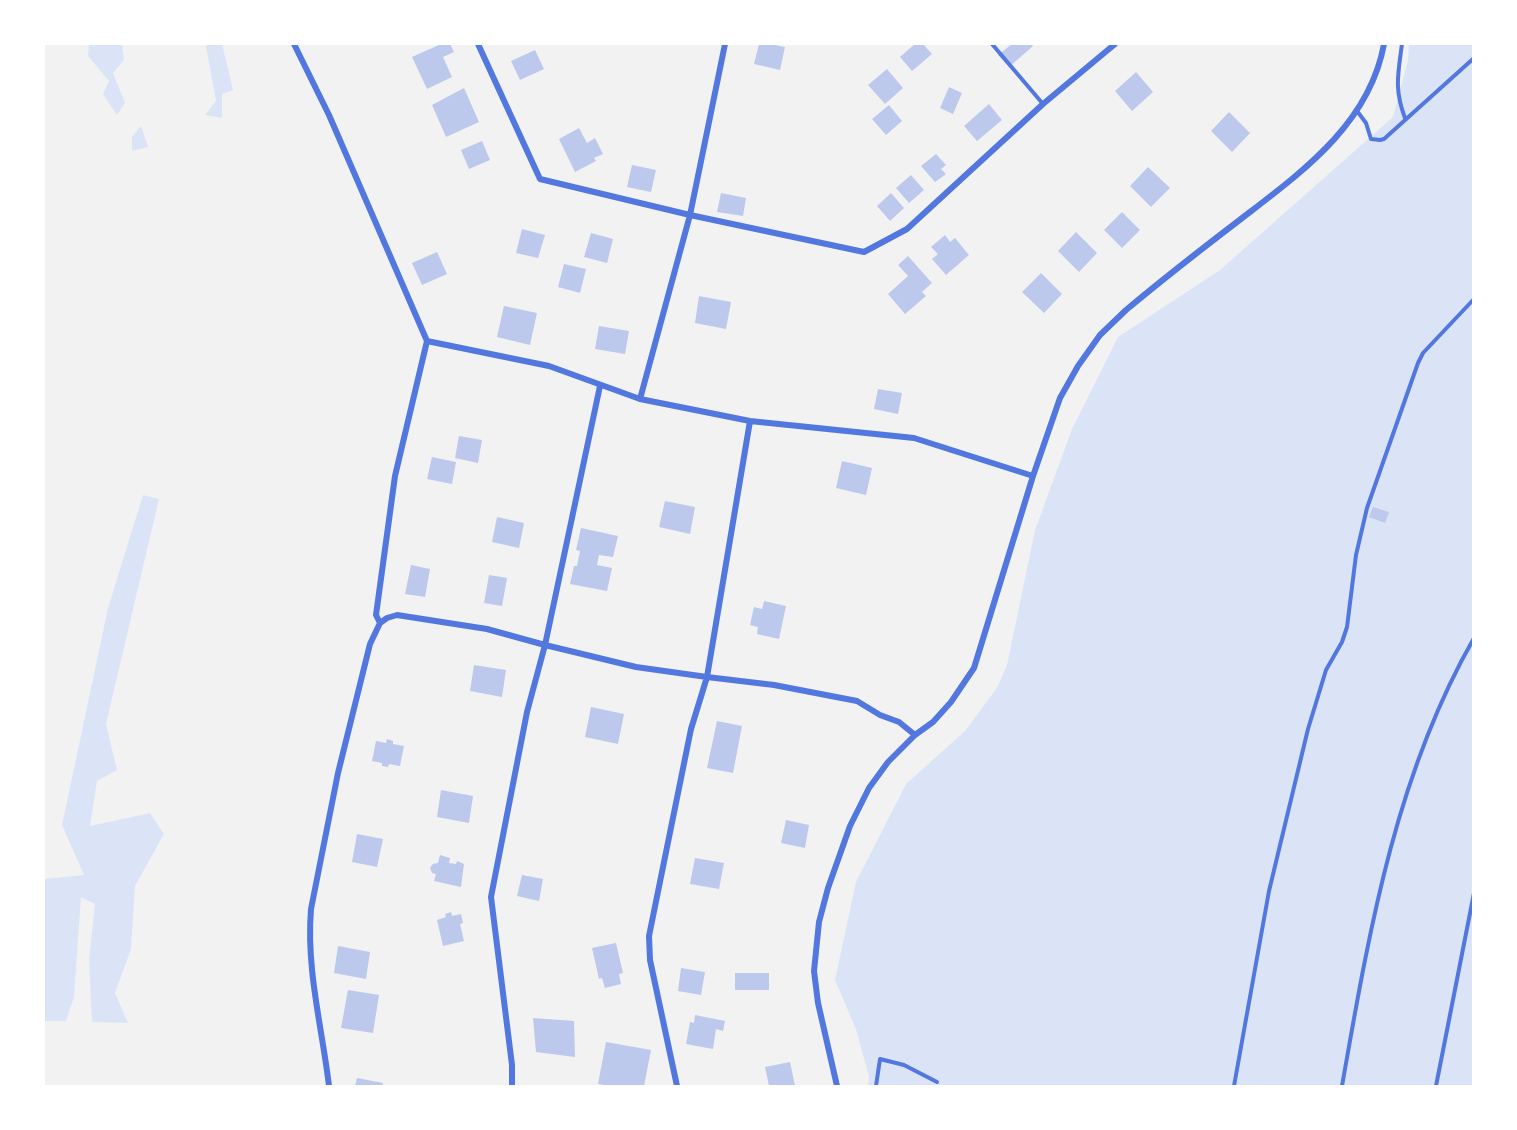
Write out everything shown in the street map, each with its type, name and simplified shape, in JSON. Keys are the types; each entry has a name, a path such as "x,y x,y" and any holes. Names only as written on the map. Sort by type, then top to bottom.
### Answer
{"street":[{"path":"294,44 329,115 427,341 395,476 376,615 380,623"},
{"path":"477,44 540,179 690,215 864,252 907,229 1043,104 1115,44"},
{"path":"640,399 690,215 725,44"},
{"path":"837,1086 818,1003 814,971 819,921 828,888 850,826 869,788 888,762 915,735 933,722 951,702 974,668 1033,476 1060,398 1078,366 1100,335 1125,310 1308,166 1339,135 1371,87 1384,44"},
{"path":"427,341 549,366 640,399 750,421 914,438 1033,476"},
{"path":"512,1086 512,1065 491,897 527,712 545,645 600,386"},
{"path":"677,1086 650,960 649,936 691,729 707,677 750,421"},
{"path":"329,1086 310,963 311,909 338,773 370,644 380,623 387,618 397,615 407,616 488,629 636,667 774,685 857,701 880,715 899,722 915,735"}],"lane":[{"path":"992,44 1043,104"},
{"path":"1402,44 1396,87 1398,101 1405,118"},
{"path":"1357,111 1371,139 1384,139 1473,58"},
{"path":"1234,1086 1269,891 1308,729 1326,670 1342,642 1347,627 1356,555 1368,508 1418,363 1423,354 1473,299"},
{"path":"1342,1086 1364,961 1403,802 1423,746 1473,638"},
{"path":"1436,1086 1473,893"},
{"path":"876,1086 880,1059 904,1065 937,1082"}],"shaded area":[{"path":"89,44 122,44 124,60 113,73 125,103 117,115 103,94 109,81 88,56"},
{"path":"222,44 233,90 222,94 222,118 205,115 216,101 206,46"},
{"path":"1409,44 1473,44 1473,1086 868,1086 869,1077 856,1029 835,980 856,882 906,784 965,731 997,688 1007,665 1035,530 1072,429 1118,337 1220,270 1393,117 1408,60"},
{"path":"141,126 148,147 132,151 132,137"},
{"path":"143,495 159,499 106,724 117,770 97,781 90,826 150,813 164,834 135,886 131,949 115,993 128,1023 92,1022 89,960 95,904 81,897 74,997 66,1021 44,1021 44,879 84,875 62,825 108,608"}],"building":[{"path":"441,44 450,44 454,52 443,57 452,77 427,89 412,57"},
{"path":"759,44 785,47 780,70 754,64"},
{"path":"915,44 923,44 932,54 912,71 900,57"},
{"path":"1012,44 1031,44 1033,46 1009,67 998,55"},
{"path":"535,50 544,69 520,80 511,61"},
{"path":"887,69 903,88 885,104 868,85"},
{"path":"1136,72 1153,92 1132,111 1115,91"},
{"path":"949,87 962,93 953,114 940,108"},
{"path":"464,88 479,122 446,137 432,105"},
{"path":"989,104 1002,120 977,141 964,126"},
{"path":"889,105 902,121 886,135 872,119"},
{"path":"1229,112 1250,133 1232,152 1211,131"},
{"path":"579,128 587,143 595,138 603,154 594,158 596,161 575,172 559,139"},
{"path":"482,141 490,160 469,169 461,150"},
{"path":"936,154 946,165 941,169 946,174 935,182 921,166"},
{"path":"632,165 656,170 651,192 627,187"},
{"path":"1148,167 1170,188 1151,207 1130,186"},
{"path":"911,175 924,190 909,203 896,188"},
{"path":"721,193 746,198 743,216 717,212"},
{"path":"891,193 904,208 890,221 877,206"},
{"path":"1122,212 1140,230 1122,248 1104,230"},
{"path":"522,229 545,235 538,258 516,253"},
{"path":"1076,232 1097,253 1079,272 1058,251"},
{"path":"591,233 613,239 607,263 584,257"},
{"path":"945,235 950,242 955,238 969,255 946,275 932,259 938,254 931,247"},
{"path":"437,252 447,274 422,285 412,263"},
{"path":"908,256 932,283 922,292 926,296 905,314 888,294 908,276 898,265"},
{"path":"564,264 586,269 580,293 558,287"},
{"path":"1041,273 1062,294 1044,313 1022,292"},
{"path":"699,296 731,302 726,329 695,323"},
{"path":"504,306 537,313 530,345 497,337"},
{"path":"599,326 629,331 625,354 595,349"},
{"path":"878,389 902,393 898,414 874,409"},
{"path":"459,436 482,440 478,463 455,458"},
{"path":"432,457 456,462 452,484 427,479"},
{"path":"842,461 872,468 866,495 836,488"},
{"path":"665,501 695,507 690,534 659,527"},
{"path":"1373,507 1389,512 1385,523 1369,517"},
{"path":"497,517 524,523 519,548 492,542"},
{"path":"581,528 618,536 613,557 599,555 597,565 612,568 607,591 570,584 580,551 576,550"},
{"path":"411,565 430,569 425,597 405,594"},
{"path":"489,575 507,578 502,606 484,603"},
{"path":"764,601 786,606 779,639 757,634 758,627 750,625 754,607 762,609"},
{"path":"474,665 506,670 502,697 470,691"},
{"path":"591,707 624,714 618,744 585,737"},
{"path":"717,721 742,726 733,773 707,768"},
{"path":"387,739 393,741 393,744 404,746 400,766 389,764 388,767 382,766 382,763 372,761 376,741 386,743"},
{"path":"441,790 473,796 469,823 437,817"},
{"path":"786,820 809,825 805,848 781,843"},
{"path":"357,834 383,839 377,867 352,862"},
{"path":"440,855 450,858 449,863 456,864 457,861 464,864 461,887 434,881 436,874 432,873 430,868 433,864 438,863"},
{"path":"695,858 724,863 719,889 690,884"},
{"path":"522,875 543,879 539,901 517,896"},
{"path":"451,912 452,916 461,914 463,923 460,924 464,941 443,946 437,920 446,917 445,914"},
{"path":"616,943 623,973 619,974 621,984 605,988 602,978 599,979 592,948"},
{"path":"338,946 370,952 366,979 334,973"},
{"path":"681,968 705,972 701,995 678,991"},
{"path":"735,973 769,973 769,990 735,990"},
{"path":"348,990 379,995 373,1033 341,1028"},
{"path":"695,1015 725,1021 723,1031 716,1029 713,1049 686,1044 690,1022 694,1023"},
{"path":"533,1018 574,1021 575,1057 536,1052"},
{"path":"606,1042 651,1050 644,1086 598,1084"},
{"path":"790,1062 795,1086 769,1086 765,1067"},
{"path":"357,1078 383,1083 382,1086 355,1086"}]}
